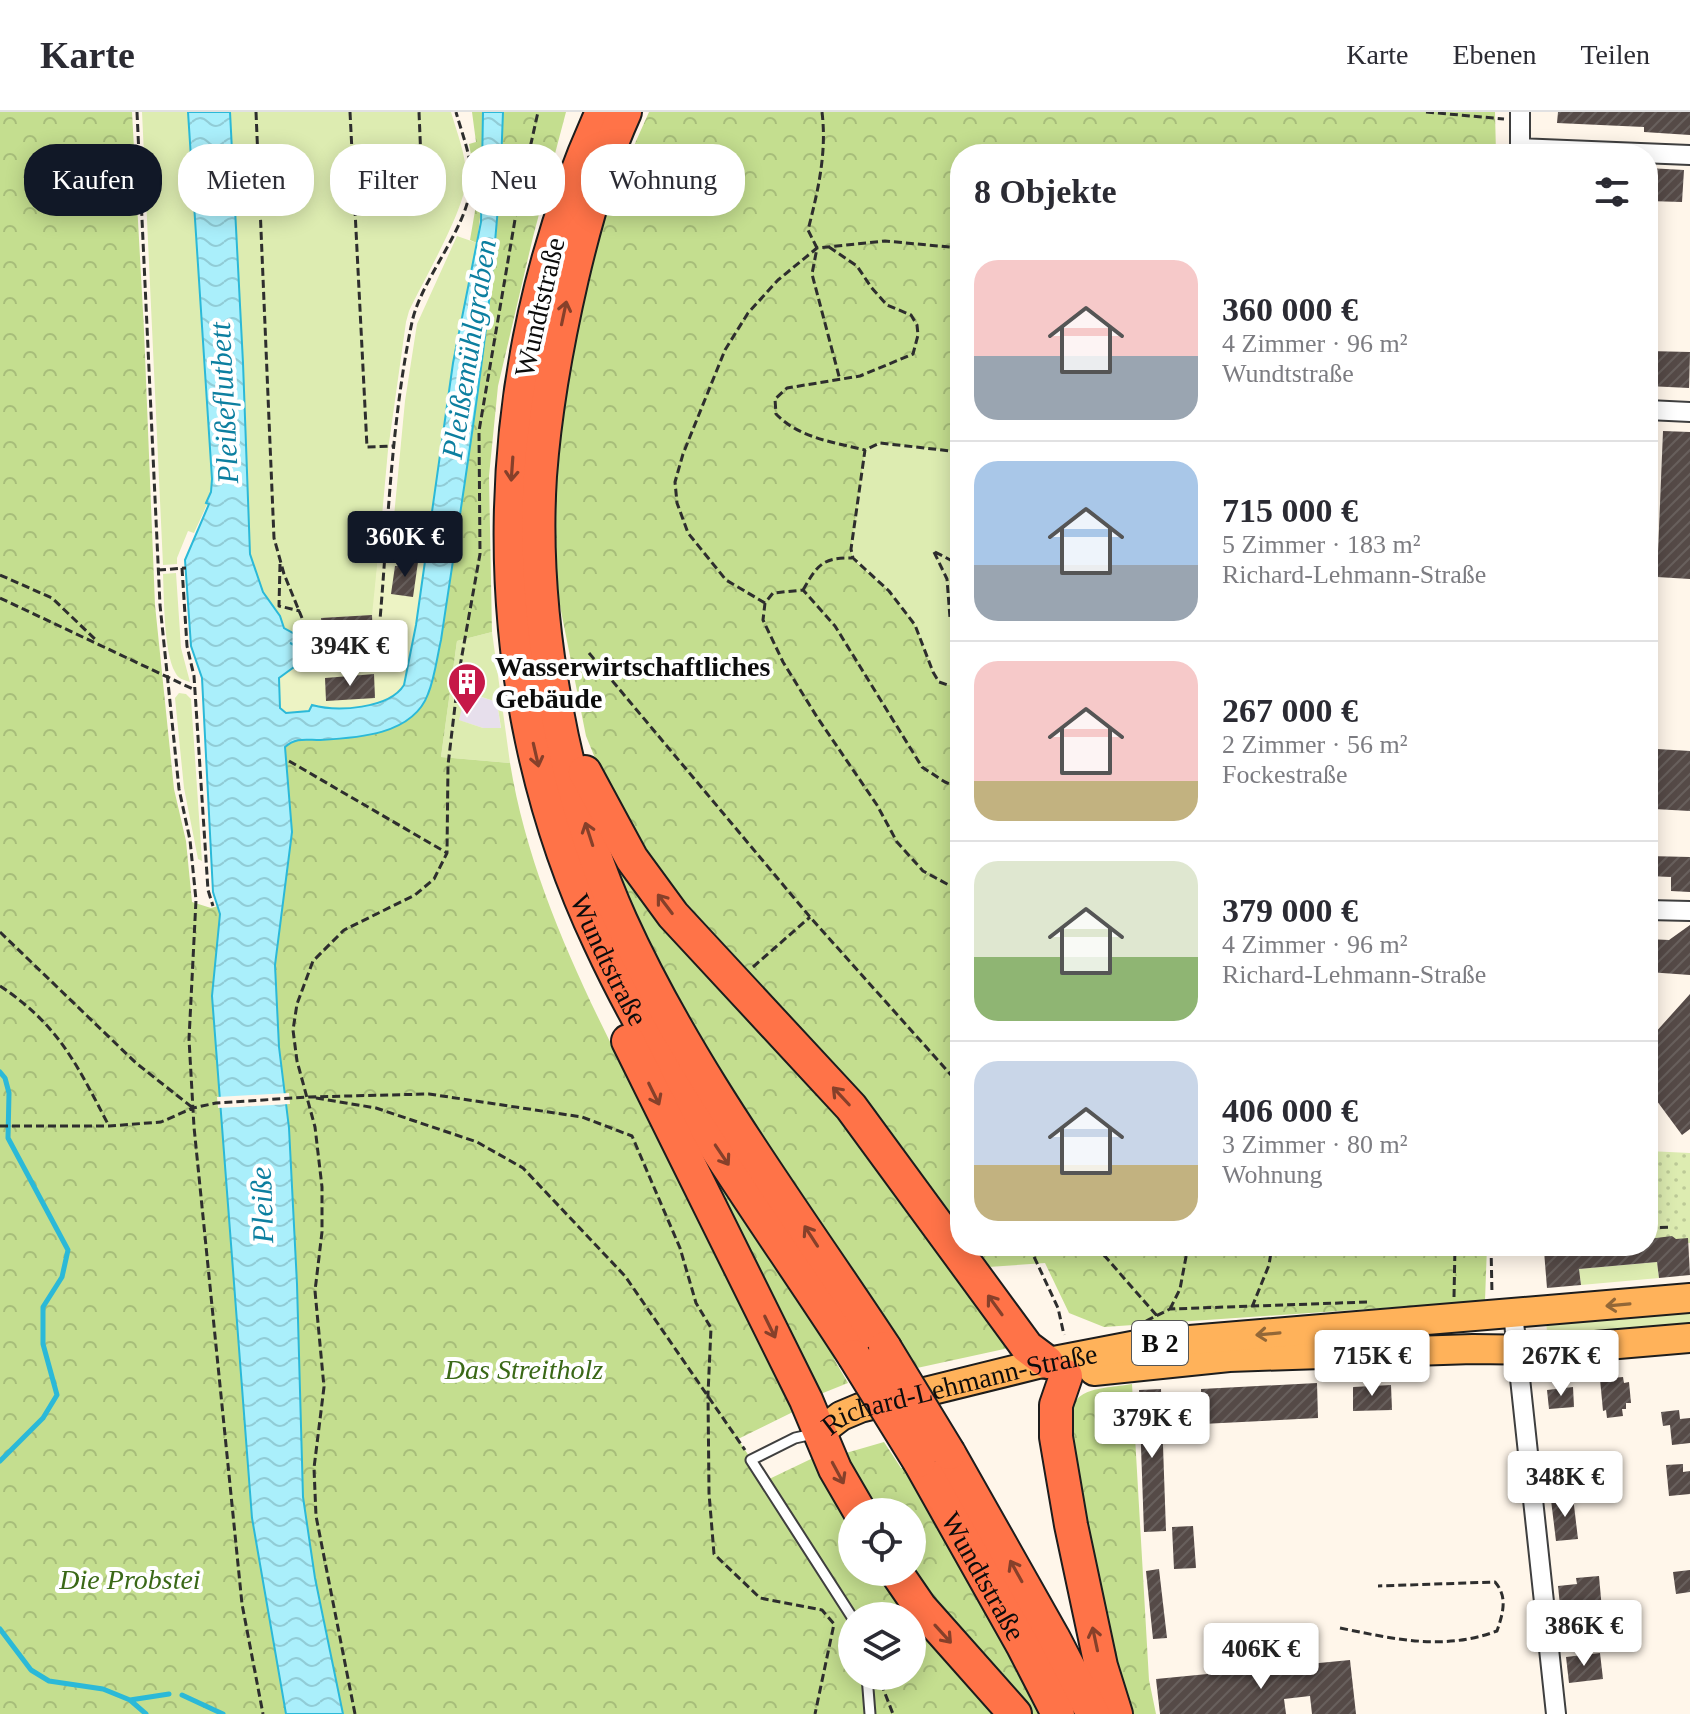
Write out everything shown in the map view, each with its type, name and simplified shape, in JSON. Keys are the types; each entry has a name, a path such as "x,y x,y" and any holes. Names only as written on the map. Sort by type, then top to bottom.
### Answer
{"highway":[{"path":"550,250 571,138 579,112"},
{"name":"Wundtstraße","path":"618,115 585,148 550,250 520,392 512,471 510,548 523,692 544,788 575,885 599,942 666,1068 870,1352"},
{"name":"Wundtstraße","path":"618,115 578,252 561,328 540,478 542,595 558,717 577,795 620,920 652,983 934,1457 1053,1637 1093,1714"},
{"path":"558,717 632,859 673,915 851,1107 950,1242"},
{"path":"599,942 628,1042 852,1498"},
{"path":"960,1256 1027,1347 1059,1359 1056,1437 1101,1666 1116,1714"},
{"name":"Wundtstraße","path":"934,1457 1016,1633 1058,1714"},
{"path":"906,1586 920,1607 1015,1714"}],"main road":[{"name":"Richard-Lehmann-Straße","path":"820,1432 841,1416 860,1408 1059,1359 1142,1344 1502,1307 1690,1298"},
{"name":"Richard-Lehmann-Straße","path":"1059,1359 1113,1368 1229,1357 1548,1350 1690,1338"}],"street":[{"path":"1520,116 1520,144"},
{"path":"1658,154 1690,155"},
{"path":"1658,410 1690,412"},
{"path":"1658,910 1690,911"},
{"path":"1502,1307 1515,1349 1556,1714"}],"lane":[{"path":"820,1432 795,1438 751,1460 842,1602"},
{"path":"868,1690 870,1714"}],"path":[{"path":"137,112 158,570 179,789 195,881 189,1039 193,1108 242,1604 263,1714"},
{"path":"256,112 274,538 302,618"},
{"path":"350,112 352,144"},
{"path":"419,112 420,144"},
{"path":"337,655 371,652 378,642 395,446 415,313 465,207 471,184 471,171 456,112"},
{"path":"355,1714 316,1516 314,1468 324,1387 315,1291 322,1232 322,1187 309,1097 297,1061 293,1030 297,1004 313,961 344,930 415,895 434,879 447,853 448,765 459,672 480,554 479,431 518,202 538,112"},
{"path":"822,112 825,134 821,179 808,230 817,248 812,274 840,381"},
{"path":"1426,112 1520,116"},
{"path":"355,216 367,447 395,446"},
{"path":"765,603 726,580 688,533 677,503 675,482 683,454 725,350 748,313 778,280 817,248 885,241 950,247"},
{"path":"829,247 857,266 887,305 911,315 918,335 913,354 860,376 787,388 775,399 776,414 788,426 805,434 865,450 880,443 950,451"},
{"path":"865,450 851,549 853,558 889,591 915,625 939,682 950,684"},
{"path":"950,560 934,552 947,579 950,618"},
{"path":"803,590 815,569 831,557 853,558"},
{"path":"280,561 279,606 300,611"},
{"path":"158,570 184,568 187,646 195,690 207,880 213,906"},
{"path":"0,575 52,598 100,644"},
{"path":"803,590 773,593 765,603 763,620 783,662 897,842 923,871 950,886"},
{"path":"803,590 835,626 922,767 950,784"},
{"path":"0,598 195,690"},
{"path":"589,653 810,917 950,1074"},
{"path":"289,761 447,853"},
{"path":"194,867 206,866"},
{"path":"195,881 207,880"},
{"path":"196,900 209,896"},
{"path":"736,982 810,917"},
{"path":"0,932 136,1063 193,1108"},
{"path":"0,986 28,1005 55,1031 109,1126"},
{"path":"0,1126 109,1126 161,1122 193,1108 216,1103 429,1094 582,1117 632,1136 680,1248 696,1303 711,1328 709,1493 714,1554 760,1598 822,1610 834,1624 815,1714"},
{"path":"309,1097 390,1112 477,1142 523,1168 625,1276 751,1460"},
{"path":"1658,1228 1672,1227"},
{"path":"1034,1256 1058,1308 1059,1359"},
{"path":"1105,1256 1158,1317"},
{"path":"1170,1309 1180,1289 1186,1256"},
{"path":"1252,1307 1270,1256"},
{"path":"1454,1297 1455,1256"},
{"path":"1493,1256 1502,1307"},
{"path":"1340,1628 1402,1641 1479,1637 1497,1631 1504,1611 1503,1591 1495,1582 1378,1586"},
{"path":"884,1690 893,1714"}],"shaded area":[{"path":"465,692 497,702 501,729 483,728 458,720"}],"green space":[{"name":"Die Probstei","path":"0,112 132,112 134,144 24,144 24,216 138,216 155,605 174,789 186,841 192,902 211,908 218,906 220,914 212,996 252,1518 286,1714 0,1714"},
{"path":"142,112 188,112 190,144 178,144 178,216 195,216 212,479 210,498 194,533 188,531 177,564 163,565 147,216 162,216 162,144 143,144"},
{"path":"230,112 451,112 462,149 462,198 459,208 406,322 388,450 373,615 312,641 284,628 280,616 263,592 250,554 235,216 314,216 314,144 232,144"},
{"path":"472,112 483,112 483,144 469,144 476,142"},
{"name":"Das Streitholz","path":"503,112 566,112 558,144 502,144"},
{"path":"649,112 1495,112 1496,144 950,144 950,451 880,443 865,450 851,549 853,559 889,591 915,625 939,682 950,684 950,1213 860,1092 678,894 613,802 586,736 555,581 554,484 561,405 579,301 606,216 745,216 745,144 635,144"},
{"path":"474,216 480,216 477,243 470,240"},
{"name":"Das Streitholz","path":"497,216 539,216 498,386 489,476 492,632 457,641 441,757 510,763 533,857 586,993 797,1410 738,1439 765,1481 813,1458 838,1499 838,1586 894,1586 906,1602 838,1602 838,1690 926,1690 926,1627 994,1714 343,1714 315,1578 303,1497 289,1128 279,1048 275,965 292,832 285,747 297,739 320,740 441,640 480,377"},
{"path":"457,236 477,243 453,363 431,525 402,523 393,527 405,401 417,324"},
{"path":"880,443 950,451 950,684 939,682 915,625 889,591 853,558 851,549 865,450"},
{"path":"402,523 431,525 415,638 401,690 372,705 333,708 312,705 310,711 286,713 280,708 280,676 305,659 312,636 322,635 321,618 372,615 381,527"},
{"path":"176,573 181,648 190,682 176,674 167,639 163,574"},
{"path":"492,632 510,763 441,757 457,641","holes":["466,692 497,702 501,728 483,728 459,720"]},
{"path":"179,693 191,699 202,861 198,859 184,788 175,698"},
{"path":"587,792 845,1112 1018,1346 917,1368 707,1057 643,939"},
{"path":"680,1113 838,1357 834,1359 848,1383 813,1397"},
{"path":"1658,1151 1690,1153 1690,1243 1658,1245"},
{"path":"981,1256 1487,1256 1485,1301 1104,1327 1069,1313 1045,1263 988,1267"},
{"path":"1657,1262 1659,1278 1581,1285 1579,1269"},
{"path":"1690,1306 1690,1329 1548,1341 1546,1321"},
{"path":"1132,1384 1149,1680 1156,1714 1129,1714 1107,1637 1069,1427 1070,1413 1080,1397 1097,1389"},
{"path":"884,1442 901,1468 906,1467 923,1498 861,1498 843,1463 846,1453"},
{"path":"926,1503 1044,1714 1031,1714 966,1644 922,1586 926,1586"}],"water":[{"path":"188,112 230,112 232,144 190,144"},
{"path":"483,112 503,112 502,144 482,144"},
{"path":"195,216 235,216 250,554 263,592 280,616 284,628 311,643 309,650 290,643 308,652 305,659 279,678 280,708 286,713 309,711 312,705 362,707 397,693 404,685 416,625 453,363 481,216 497,216 480,377 441,640 428,694 421,708 410,718 382,732 350,738 297,740 285,747 292,832 275,965 279,1047 289,1128 303,1497 315,1578 343,1714 286,1714 252,1518 212,996 220,914 213,892 202,678 191,646 185,560 209,504 206,503 212,479"}],"pier":[{"path":"289,1093 290,1104 218,1108 217,1097"}],"building":[{"path":"1558,112 1690,112 1690,135 1644,132 1644,127 1557,123"},
{"path":"1658,169 1684,170 1682,202 1658,201"},
{"path":"1658,351 1690,352 1689,388 1658,386"},
{"path":"1663,431 1690,432 1690,579 1658,577"},
{"path":"400,560 418,562 413,597 391,594 395,566 399,566"},
{"path":"372,615 373,640 322,642 321,618"},
{"path":"374,674 375,698 326,701 325,678"},
{"path":"1658,749 1690,751 1690,811 1658,809"},
{"path":"1658,856 1690,857 1690,892 1671,891 1671,877 1658,876"},
{"path":"1690,925 1690,975 1658,973 1658,939 1669,940"},
{"path":"1690,994 1690,1129 1682,1135 1658,1102 1658,1030"},
{"path":"1658,1238 1688,1238 1690,1275 1659,1278 1657,1262 1579,1269 1581,1285 1547,1288 1544,1256 1658,1256"},
{"path":"1623,1377 1624,1383 1629,1382 1631,1403 1626,1403 1626,1409 1622,1409 1623,1416 1607,1418 1606,1410 1603,1411 1600,1379"},
{"path":"1317,1383 1318,1418 1202,1424 1201,1389"},
{"path":"1391,1385 1392,1410 1353,1411 1353,1387"},
{"path":"1573,1387 1574,1407 1549,1409 1547,1390"},
{"path":"1161,1389 1166,1531 1144,1532 1139,1390"},
{"path":"1679,1410 1680,1419 1690,1418 1690,1443 1672,1445 1670,1425 1663,1426 1661,1412"},
{"path":"1683,1464 1683,1472 1690,1471 1690,1494 1669,1496 1666,1465"},
{"path":"1573,1497 1578,1539 1556,1541 1551,1500"},
{"path":"1193,1526 1196,1568 1174,1569 1172,1527"},
{"path":"1159,1569 1167,1638 1153,1639 1146,1571"},
{"path":"1690,1570 1690,1592 1676,1594 1673,1572"},
{"path":"1599,1576 1603,1621 1562,1625 1558,1586 1577,1584 1576,1578"},
{"path":"1600,1653 1603,1679 1569,1683 1566,1657"},
{"path":"1350,1660 1356,1714 1312,1714 1310,1696 1284,1699 1286,1714 1160,1714 1156,1679"}],"waterway":[{"path":"0,1072 9,1093 8,1138 68,1250 62,1277 43,1307 43,1344 57,1395 43,1418 0,1461"},
{"path":"0,1629 31,1670 49,1681 103,1689 130,1700 146,1714"},
{"path":"130,1700 169,1694"},
{"path":"182,1695 223,1714"}],"place":[{"name":"Wasserwirtschaftliches Gebäude","path":"467,716"}],"water label":[{"name":"Pleißemühlgraben","path":"469,349"},
{"name":"Pleißeflutbett","path":"224,403"},
{"name":"Pleiße","path":"262,1205"}]}
